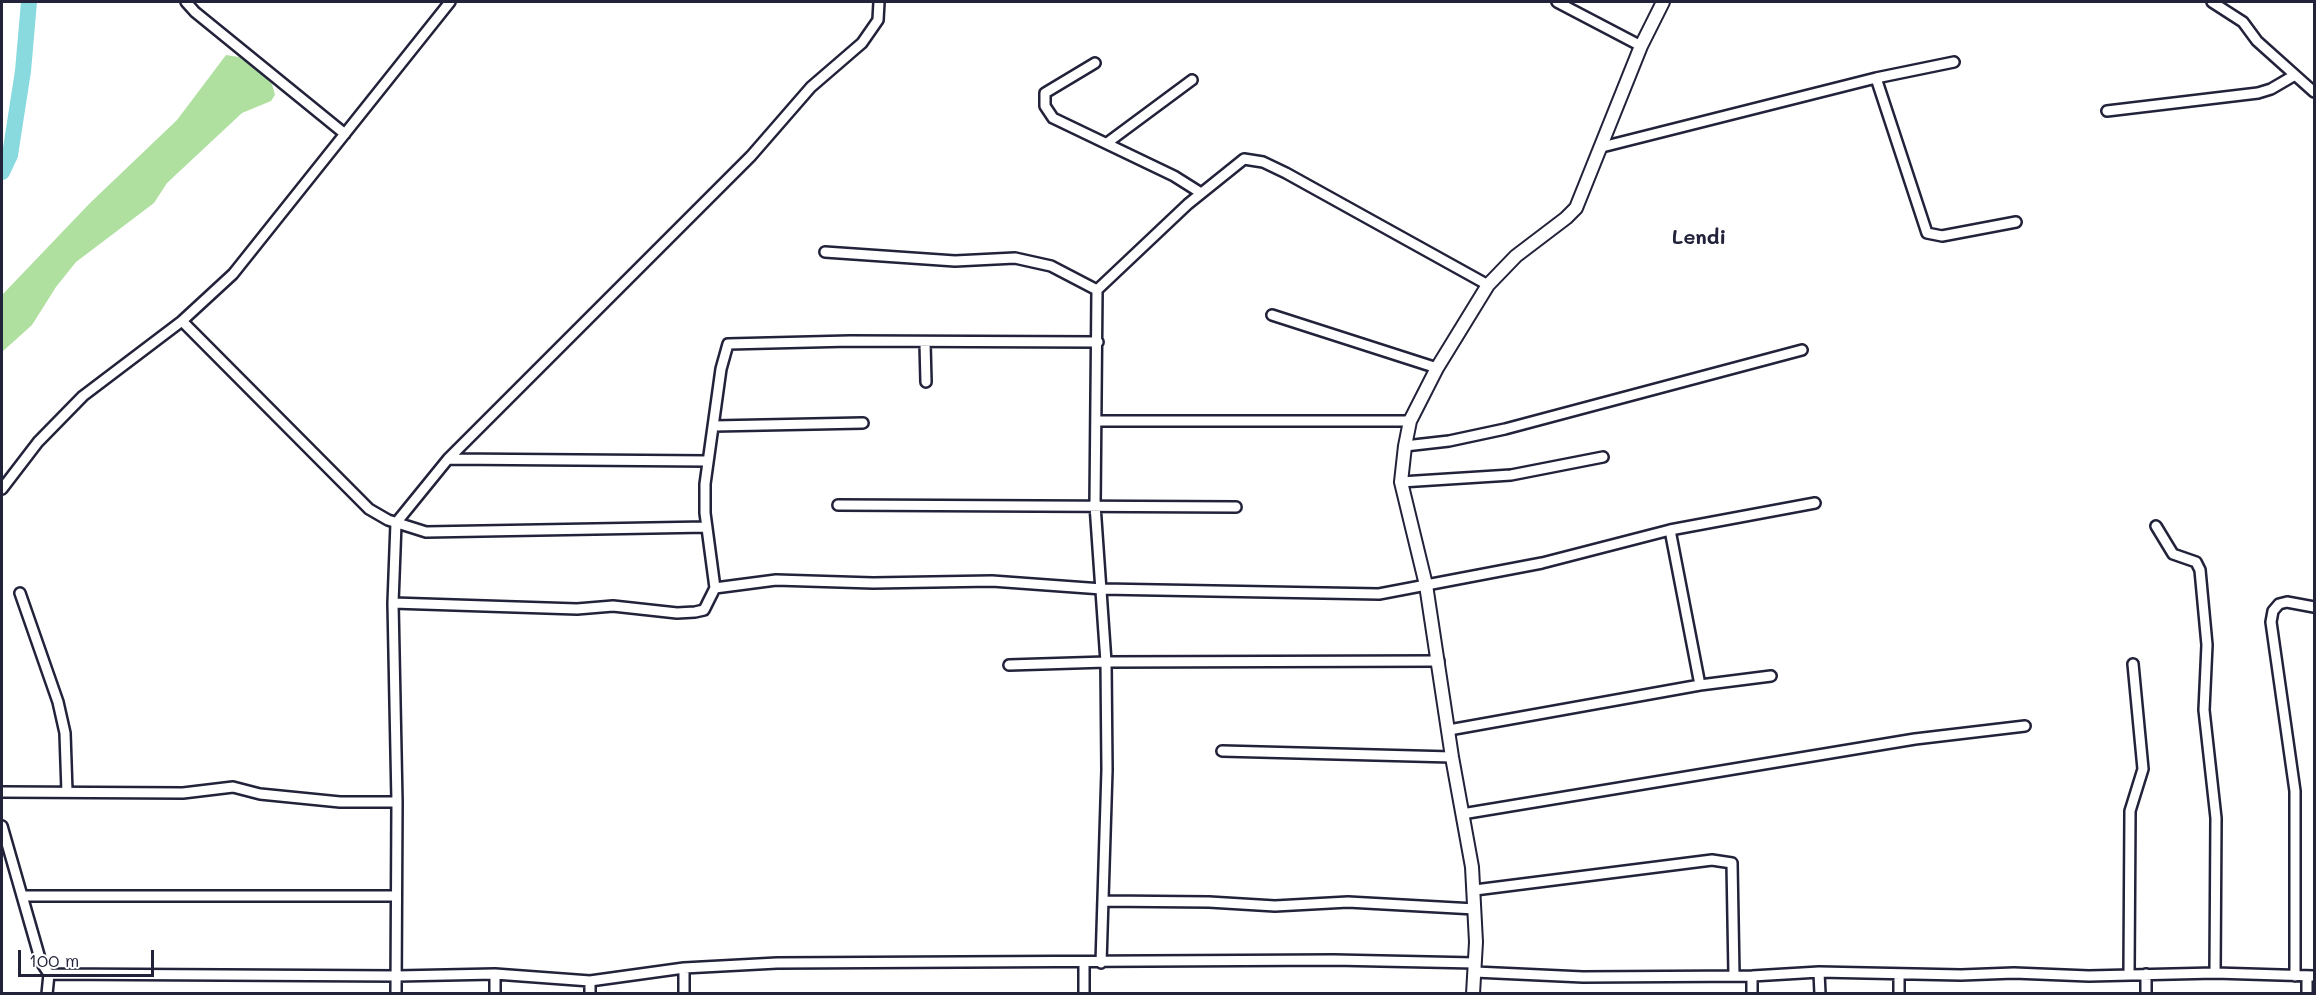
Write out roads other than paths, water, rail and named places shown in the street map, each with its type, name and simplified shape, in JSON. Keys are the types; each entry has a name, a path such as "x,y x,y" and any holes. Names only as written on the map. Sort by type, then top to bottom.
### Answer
{"main road":[{"path":"1473,993 1475,890 1426,585 1401,482 1405,446 1410,421 1437,368 1488,285 1516,256 1576,208 1641,46 1663,2"}],"street":[{"path":"186,2 195,12 345,134"},
{"path":"2,489 38,442 76,403 182,321 233,274 450,2"},
{"path":"396,993 397,802 393,603 396,523 448,459 751,156 811,87 862,43 878,20 879,2"},
{"path":"1557,2 1641,46"},
{"path":"2212,2 2243,22 2257,41 2314,92"},
{"path":"1602,147 1876,78 1954,62"},
{"path":"1095,63 1051,88 1044,99 1053,118 1174,176 1201,193"},
{"path":"2107,111 2258,93 2271,89 2295,75"},
{"path":"1876,78 1927,234 1942,236 2016,222"},
{"path":"1107,143 1192,80"},
{"path":"1101,963 1107,770 1106,662 1095,505 1097,290 1201,193 1244,159 1263,162 1488,285"},
{"path":"825,252 955,261 1015,258 1051,266 1097,290"},
{"path":"1272,315 1437,368"},
{"path":"182,321 369,509 396,523 426,532 707,527"},
{"path":"393,603 577,609 613,606 677,613 704,610 715,588 707,527 705,484 707,461 721,369 728,344 850,341 1098,342"},
{"path":"925,343 926,382"},
{"path":"1405,446 1449,441 1505,429 1802,350"},
{"path":"1096,421 1410,421"},
{"path":"714,426 863,423"},
{"path":"1401,482 1511,475 1603,457"},
{"path":"448,459 707,461"},
{"path":"715,588 776,580 873,583 992,581 1102,589 1379,594 1542,563 1670,530 1815,503"},
{"path":"838,505 1236,507"},
{"path":"2156,526 2173,554 2196,562 2200,570 2207,645 2204,710 2216,818 2216,973"},
{"path":"1670,530 1700,685"},
{"path":"20,593 58,702 65,733 67,792"},
{"path":"2295,976 2295,791 2271,622 2273,611 2279,604 2287,602 2314,607"},
{"path":"1009,665 1106,662 1438,662"},
{"path":"2129,973 2130,811 2143,769 2133,664"},
{"path":"1449,730 1700,685 1770,676"},
{"path":"1462,814 1915,739 2025,726"},
{"path":"1222,751 1452,757"},
{"path":"2,792 183,793 233,787 260,794 340,802 397,802"},
{"path":"2,826 41,962 49,974 47,993"},
{"path":"1475,890 1712,860 1732,862 1734,975"},
{"path":"22,896 396,896"},
{"path":"1103,901 1209,902 1275,906 1348,902 1475,909"},
{"path":"49,974 397,976 495,974 590,981 684,968 777,963 893,964 938,960 1101,963 1356,960 1583,977 1752,976 1819,972 1899,974 1991,972 2089,976 2129,973 2216,973 2311,976 2307,993"},
{"path":"1084,962 1084,993"},
{"path":"684,968 684,993"},
{"path":"1819,972 1820,993"},
{"path":"495,974 495,993"},
{"path":"1899,974 1899,993"},
{"path":"2146,974 2146,993"},
{"path":"1752,976 1752,993"},
{"path":"590,981 590,993"}],"waterway":[{"path":"2,172 10,155 23,71 29,2"}],"district":[{"name":"Lendi","path":"1699,238"}]}
